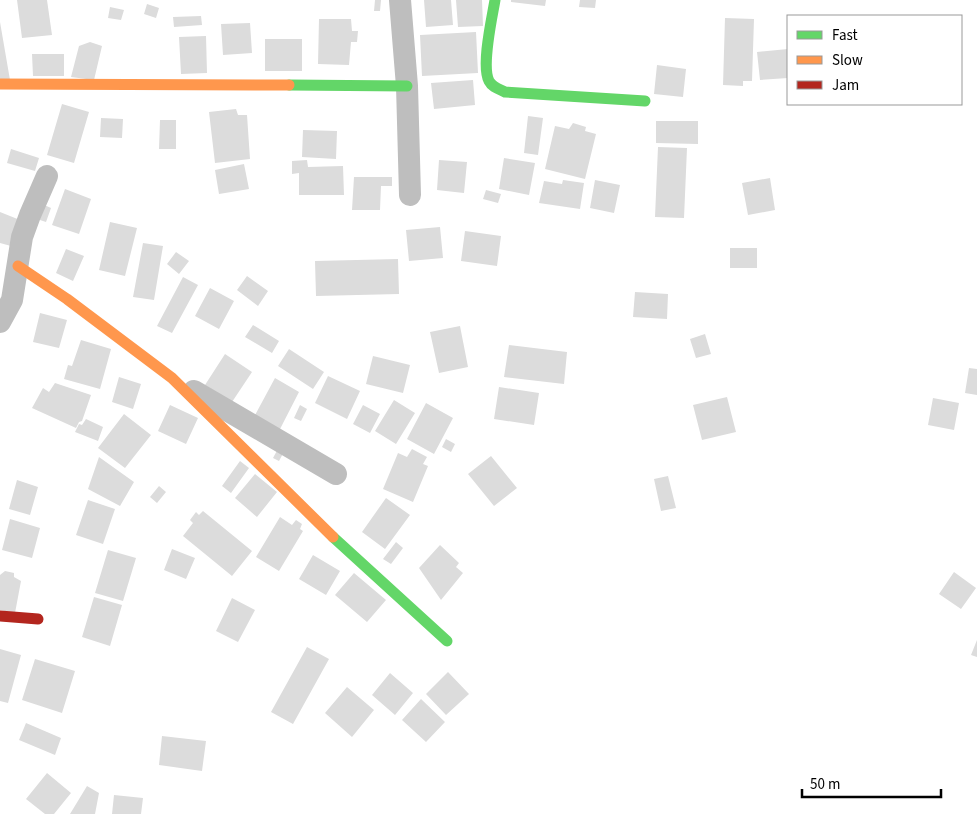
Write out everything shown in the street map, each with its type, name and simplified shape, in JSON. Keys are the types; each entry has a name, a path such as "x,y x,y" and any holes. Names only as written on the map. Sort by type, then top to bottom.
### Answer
{"street":[{"path":"400,0 407,86 410,195"},
{"path":"495,0 486,68 488,80 494,87 505,92 645,101"},
{"path":"0,84 407,86"},
{"path":"0,322 12,300 22,237 47,176"},
{"path":"18,266 67,299 172,378 336,474"},
{"path":"172,378 335,539 447,641"},
{"path":"0,616 38,618"}],"building":[{"path":"17,0 47,0 52,35 22,38"},
{"path":"375,0 381,0 380,11 374,11"},
{"path":"424,0 451,0 453,25 426,27"},
{"path":"456,0 482,0 483,26 458,27"},
{"path":"511,0 546,0 545,6 511,2"},
{"path":"580,0 596,0 595,8 579,7"},
{"path":"147,4 159,8 156,18 144,14"},
{"path":"110,7 124,10 121,20 108,18"},
{"path":"201,16 202,25 174,27 173,17"},
{"path":"725,18 754,19 752,81 743,81 743,86 723,85"},
{"path":"319,19 351,19 352,31 358,31 357,42 351,42 349,65 318,64"},
{"path":"0,22 10,80 0,82"},
{"path":"250,23 252,53 223,55 221,24"},
{"path":"476,32 478,73 422,76 420,35"},
{"path":"206,36 207,73 181,74 179,37"},
{"path":"265,39 302,39 302,71 265,71"},
{"path":"90,42 102,46 94,80 71,77 79,46"},
{"path":"787,49 787,78 760,80 757,52"},
{"path":"32,54 64,54 64,76 33,76"},
{"path":"657,65 686,69 683,97 654,94"},
{"path":"473,80 475,105 434,109 431,83"},
{"path":"62,104 89,112 74,163 47,155"},
{"path":"236,109 238,115 247,115 250,159 215,163 209,112"},
{"path":"528,116 543,118 538,155 524,153"},
{"path":"101,118 123,119 122,138 100,137"},
{"path":"160,120 176,120 176,149 159,149"},
{"path":"656,121 698,121 698,144 656,143"},
{"path":"573,123 586,127 585,131 596,134 585,179 545,169 555,126 569,129"},
{"path":"303,130 337,131 336,159 302,157"},
{"path":"658,147 687,148 684,218 655,217"},
{"path":"11,149 39,158 35,171 7,163"},
{"path":"504,158 535,163 529,195 499,189"},
{"path":"307,160 308,167 343,166 344,195 299,195 299,173 292,174 292,161"},
{"path":"439,160 467,162 464,193 437,190"},
{"path":"244,164 249,189 219,194 215,170"},
{"path":"354,177 392,177 392,186 381,186 380,210 352,210"},
{"path":"770,178 775,210 748,215 742,183"},
{"path":"563,180 584,183 580,209 539,203 544,181 562,184"},
{"path":"595,180 620,185 614,213 590,208"},
{"path":"65,189 91,199 79,234 52,225"},
{"path":"486,190 501,194 498,203 483,199"},
{"path":"42,204 51,208 46,222 37,219"},
{"path":"0,212 20,220 11,246 0,243"},
{"path":"110,222 137,228 125,276 99,270"},
{"path":"440,227 443,258 409,261 406,230"},
{"path":"465,231 501,236 497,266 461,261"},
{"path":"143,243 163,246 154,300 133,297"},
{"path":"730,248 757,248 757,268 730,268"},
{"path":"66,249 84,256 73,281 56,273"},
{"path":"176,252 189,261 179,274 167,264"},
{"path":"398,259 399,294 316,296 315,261"},
{"path":"247,276 268,291 258,306 237,290"},
{"path":"183,277 198,285 172,333 157,326"},
{"path":"210,288 234,301 219,329 195,316"},
{"path":"635,292 668,294 667,319 633,317"},
{"path":"40,313 67,320 59,348 33,342"},
{"path":"253,325 279,341 272,353 245,337"},
{"path":"460,326 468,367 439,373 430,332"},
{"path":"705,334 711,354 696,358 690,339"},
{"path":"81,340 111,349 100,389 64,379 68,365 72,366"},
{"path":"509,345 567,352 564,384 504,377"},
{"path":"289,349 324,372 313,389 278,366"},
{"path":"225,354 252,372 232,402 205,385"},
{"path":"373,356 410,365 403,393 366,384"},
{"path":"969,368 977,369 977,395 965,393"},
{"path":"328,376 360,391 347,419 315,403"},
{"path":"119,377 141,384 133,409 112,402"},
{"path":"275,378 299,392 279,431 254,417"},
{"path":"55,383 91,395 82,421 79,422 76,428 32,408 43,388 49,392"},
{"path":"499,387 539,393 534,425 494,419"},
{"path":"727,397 736,432 702,440 693,405"},
{"path":"933,398 959,403 954,430 928,425"},
{"path":"394,400 415,413 396,444 375,431"},
{"path":"426,403 453,418 434,454 407,439"},
{"path":"170,405 198,418 186,444 158,431"},
{"path":"300,405 307,409 301,421 294,418"},
{"path":"363,405 380,414 370,433 353,424"},
{"path":"124,414 151,435 125,468 98,448"},
{"path":"86,419 103,427 98,441 75,432 79,424 82,425"},
{"path":"446,439 455,444 451,452 442,447"},
{"path":"280,445 286,448 279,461 273,458"},
{"path":"412,449 427,457 423,464 428,466 413,502 383,489 398,453 407,457"},
{"path":"491,456 517,488 494,506 468,474"},
{"path":"99,457 134,482 120,506 88,489"},
{"path":"240,461 249,468 231,493 222,486"},
{"path":"255,474 277,492 257,517 235,498"},
{"path":"668,476 676,508 661,511 654,479"},
{"path":"17,480 38,487 30,515 9,509"},
{"path":"159,486 166,492 157,503 150,497"},
{"path":"386,498 410,515 385,549 362,532"},
{"path":"88,500 115,509 103,544 76,535"},
{"path":"203,511 252,551 232,576 183,536 193,523 190,520 196,512 199,515"},
{"path":"280,517 292,525 296,520 302,524 300,529 303,531 279,571 256,557"},
{"path":"10,519 40,528 32,558 2,550"},
{"path":"396,542 403,548 391,564 383,559"},
{"path":"440,545 459,563 456,567 463,573 441,600 419,568"},
{"path":"172,549 195,558 186,579 164,570"},
{"path":"108,550 136,558 123,601 95,593"},
{"path":"313,555 340,571 326,595 299,579"},
{"path":"5,571 14,573 14,577 21,581 15,613 0,610 0,575"},
{"path":"954,572 976,588 961,609 939,594"},
{"path":"354,573 386,600 367,622 335,595"},
{"path":"94,597 122,605 110,646 82,637"},
{"path":"232,598 255,610 238,642 216,631"},
{"path":"977,640 977,657 971,655"},
{"path":"307,647 329,659 293,724 271,712"},
{"path":"0,649 21,655 8,703 0,701"},
{"path":"35,659 75,671 62,713 22,700"},
{"path":"448,672 469,694 446,715 426,694"},
{"path":"390,673 413,693 395,715 372,695"},
{"path":"347,687 374,710 352,737 325,713"},
{"path":"421,699 445,722 426,742 402,720"},
{"path":"26,723 61,738 55,755 19,740"},
{"path":"162,736 206,741 202,771 159,765"},
{"path":"47,773 71,793 54,814 45,814 26,799"},
{"path":"87,786 99,793 95,814 70,814"},
{"path":"114,795 143,798 141,814 112,814"}],"traffic: fast":[{"path":"495,0 486,65 489,81 494,86 505,92 645,101"},
{"path":"289,85 407,86"},
{"path":"333,537 447,641"}],"traffic: slow":[{"path":"0,84 289,85"},
{"path":"18,266 67,299 172,378 333,537"}],"traffic: jam":[{"path":"0,616 38,619"}]}
